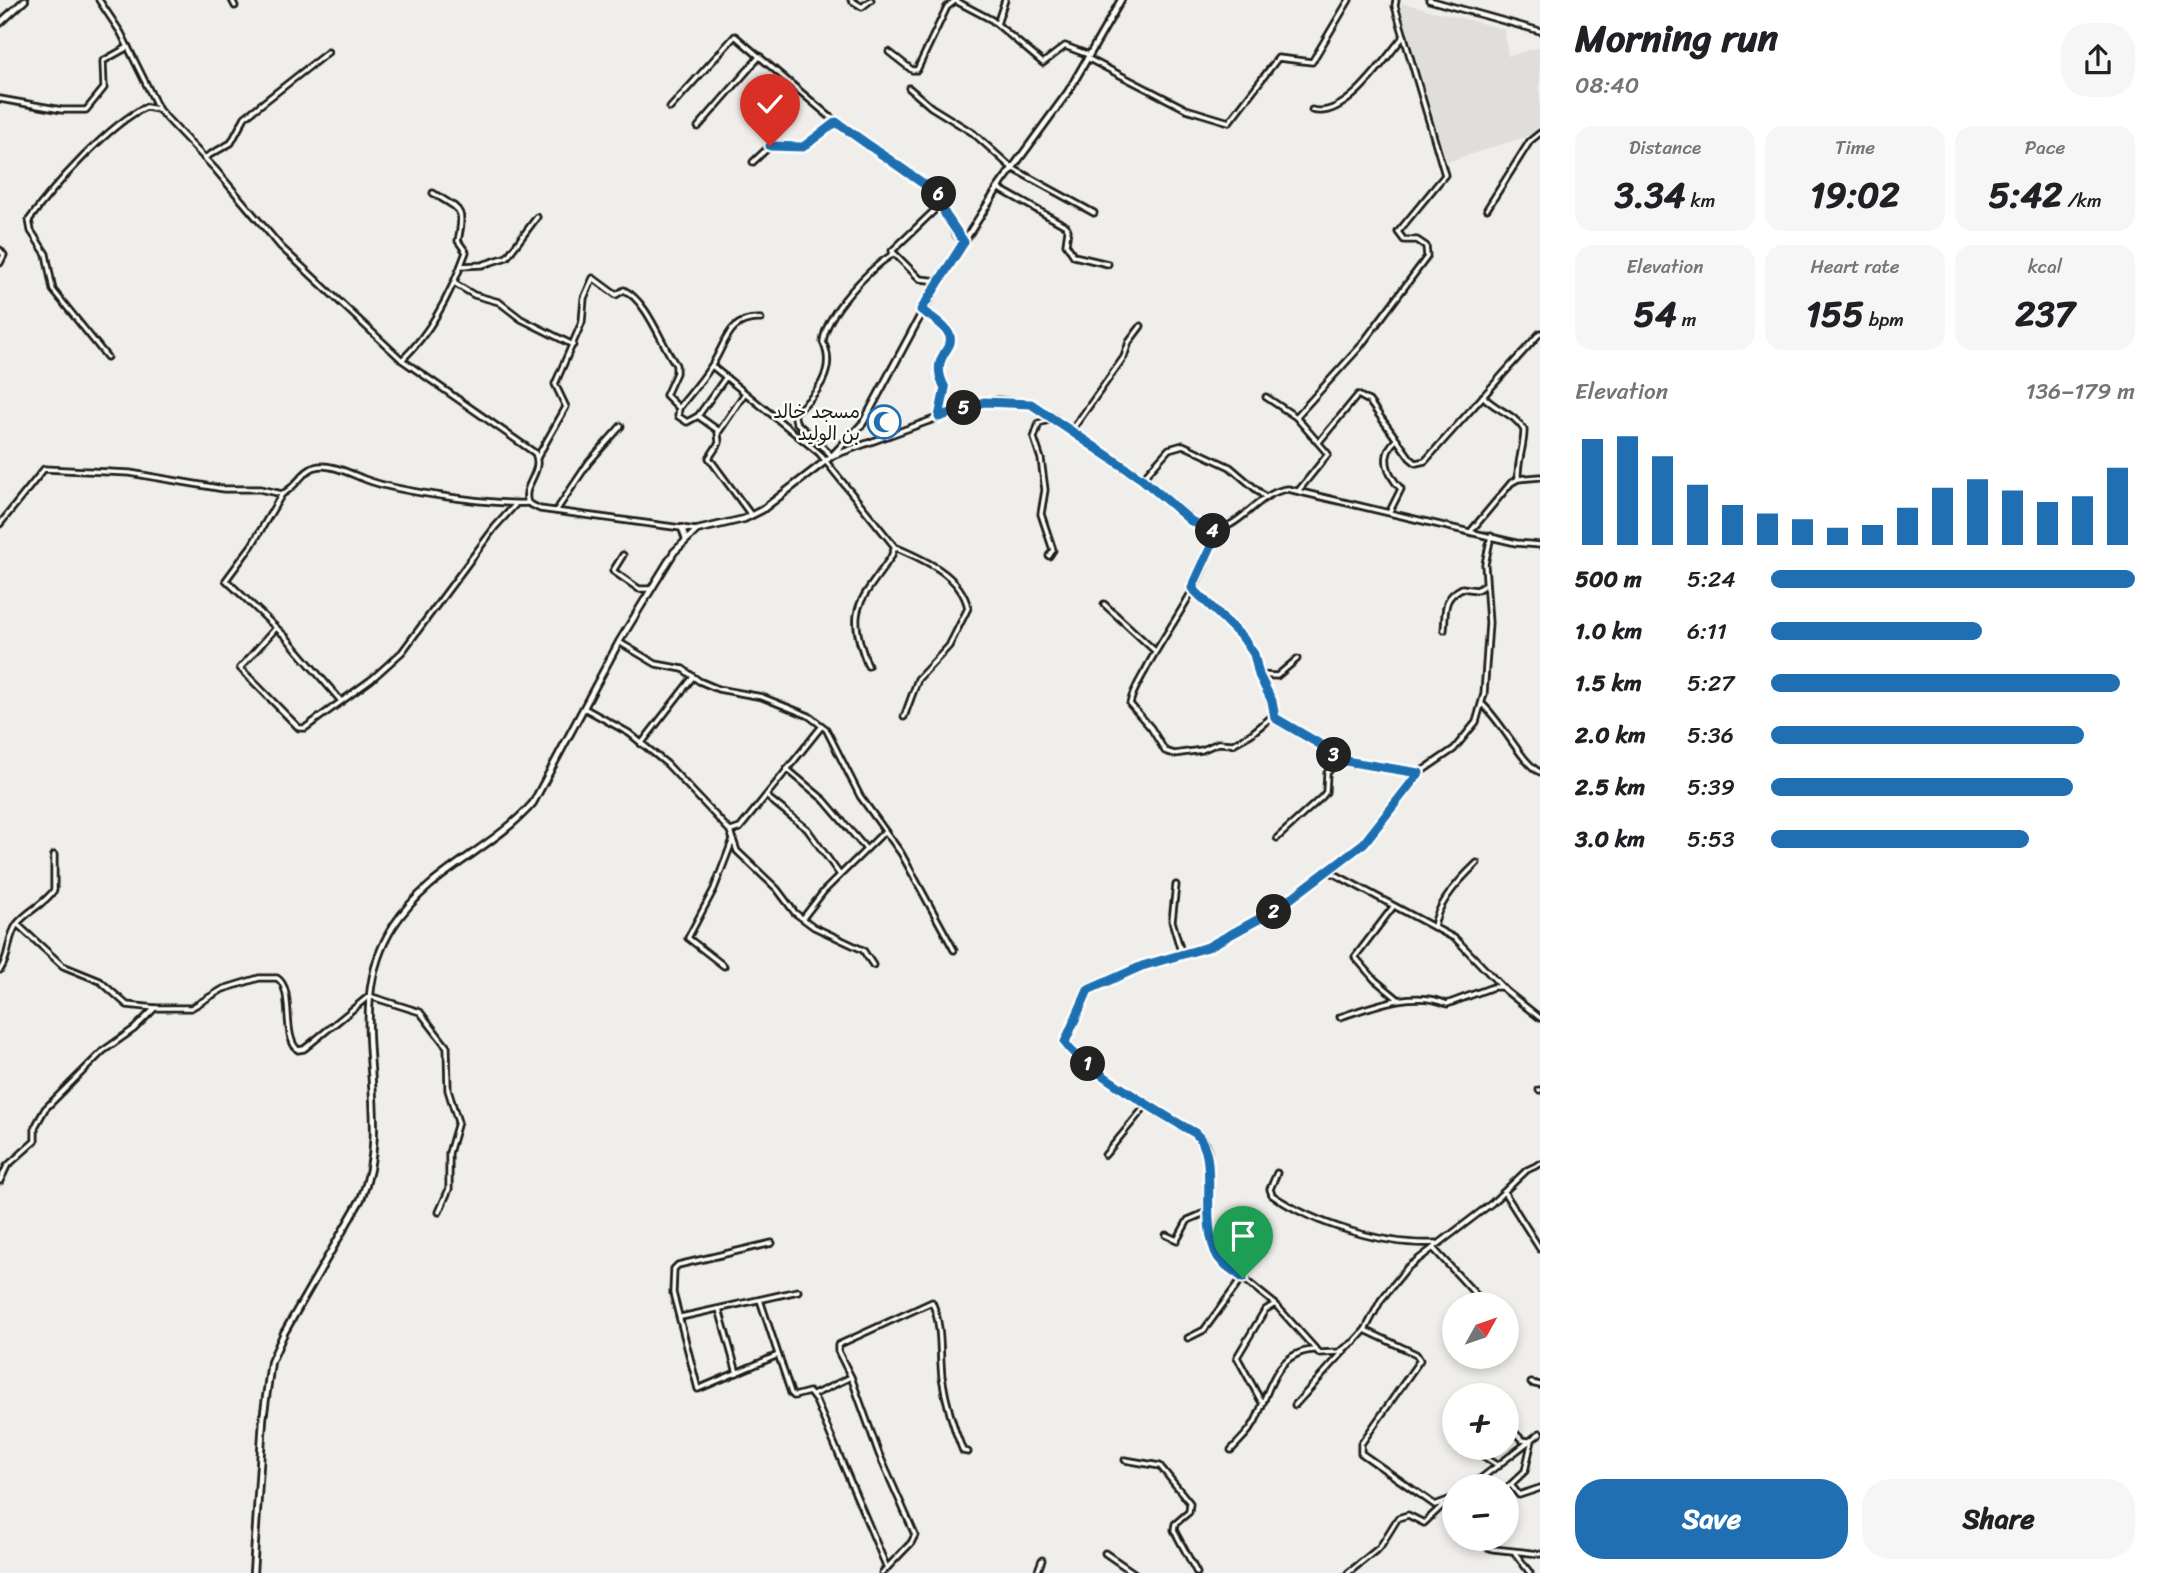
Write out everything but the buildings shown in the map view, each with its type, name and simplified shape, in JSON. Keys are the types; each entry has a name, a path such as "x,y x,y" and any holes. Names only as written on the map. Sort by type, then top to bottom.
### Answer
{"street":[{"path":"0,23 25,0"},
{"path":"99,0 128,47 159,110 281,247 402,360 518,439 537,458"},
{"path":"232,0 235,6"},
{"path":"851,0 862,7 871,0"},
{"path":"889,52 912,70 917,70 947,7 955,0 971,6 997,24 1043,63 1065,46 1186,109 1229,122 1278,58 1312,62 1349,0"},
{"path":"997,24 1004,0"},
{"path":"832,456 870,412 921,310 998,188 1051,118 1121,0"},
{"path":"1296,417 1359,348 1427,257 1426,246 1417,240 1405,240 1398,232 1445,174 1396,0"},
{"path":"1429,0 1540,31"},
{"path":"1448,7 1449,0"},
{"path":"1312,110 1324,111 1348,103 1404,36"},
{"path":"670,108 733,37 760,56 836,122 934,190 956,235 964,242"},
{"path":"0,99 62,110 86,110 104,88 103,61 128,47"},
{"path":"204,158 231,144 245,117 328,52"},
{"path":"698,127 760,56"},
{"path":"909,89 931,107 964,126 1012,168 1094,213"},
{"path":"107,357 53,290 46,254 31,231 29,220 43,198 63,182 117,126 146,107 159,110"},
{"path":"753,162 770,146 803,147 836,122"},
{"path":"1487,209 1530,141 1540,133"},
{"path":"998,188 1066,226 1066,244 1074,256 1108,264"},
{"path":"402,360 418,345 454,283 467,252 458,241 463,218 454,207 433,193"},
{"path":"939,281 924,282 893,254 892,247 942,203"},
{"path":"461,266 482,265 507,257 537,217"},
{"path":"0,250 4,255 0,263"},
{"path":"832,456 796,422 794,413 816,394 828,367 829,353 823,342 827,328 864,276 893,254"},
{"path":"528,503 526,498 537,472 537,458 566,407 555,384 582,322 584,298 593,278 614,295 624,290 629,292 639,304 676,365 676,373 666,395 679,408"},
{"path":"454,283 474,295 499,302 521,319 573,345"},
{"path":"921,310 944,325 951,334 952,342 937,364 938,377 945,388 939,417"},
{"path":"726,377 698,416 687,422 682,421 678,416 679,408 712,366 728,331 751,318 761,319"},
{"path":"1072,430 1124,357 1129,342 1141,326"},
{"path":"1319,442 1358,396 1369,401 1416,463 1425,461 1540,333"},
{"path":"712,366 826,460 895,547 944,573 962,593 968,608 949,646 918,679 904,717"},
{"path":"746,393 719,431 719,443 709,457 751,515"},
{"path":"1483,396 1490,404 1510,412 1524,430 1522,449 1517,461 1518,479"},
{"path":"1266,397 1296,417 1319,442 1327,457 1298,489"},
{"path":"341,701 276,628 226,580 252,545 282,494 317,466 373,482 697,530 751,515 832,456 973,405 998,400 1031,404 1055,418 1142,479 1191,521 1213,531 1231,525 1265,497 1280,489 1298,489 1491,536 1540,545"},
{"path":"698,416 719,431"},
{"path":"1049,556 1053,550 1041,514 1045,490 1041,459 1034,438 1039,423 1055,418"},
{"path":"556,511 589,462 621,426"},
{"path":"1390,511 1401,489 1388,474 1386,460 1388,450 1397,439"},
{"path":"1142,479 1169,449 1183,445 1230,467 1265,497"},
{"path":"0,524 44,469 130,473 224,489 260,489 282,494"},
{"path":"1471,531 1518,479 1540,477"},
{"path":"276,628 241,666 241,671 299,728 309,726 372,680 402,652 495,527 517,504"},
{"path":"682,528 686,540"},
{"path":"253,1573 263,1419 271,1362 284,1333 361,1199 370,1175 375,1114 368,1056 369,996 385,940 405,911 436,877 514,823 534,803 619,642 663,566 697,530"},
{"path":"1213,531 1212,544 1192,588 1129,701 1165,751 1183,755 1218,743 1233,744 1251,734 1274,715"},
{"path":"1348,1347 1326,1355 1314,1350 1275,1304 1219,1258 1207,1212 1209,1158 1206,1144 1148,1103 1103,1076 1065,1042 1088,990 1142,966 1208,947 1266,916 1364,843 1419,773 1454,749 1476,722 1482,704 1489,623 1485,564 1491,536"},
{"path":"867,666 854,624 856,610 895,547"},
{"path":"623,555 613,571 639,589 650,589"},
{"path":"1444,630 1444,606 1451,595 1462,588 1477,590 1487,584"},
{"path":"1192,588 1243,638 1254,654 1259,675 1279,722 1323,746 1339,760 1419,773"},
{"path":"1104,604 1155,652"},
{"path":"619,642 656,664 683,669 718,689 762,697 809,716 822,726 828,732 860,796 918,880 937,923 954,950"},
{"path":"1259,675 1277,676 1297,659"},
{"path":"641,744 693,677"},
{"path":"1482,704 1502,723 1529,764 1540,772"},
{"path":"584,708 619,727 667,764 730,831 732,842 719,878 688,938 724,965"},
{"path":"730,831 740,828 822,726"},
{"path":"1277,838 1326,792 1327,773 1339,760"},
{"path":"787,769 824,800 866,849"},
{"path":"766,796 807,829 840,875"},
{"path":"802,919 840,875 886,831"},
{"path":"732,842 802,919 863,950 873,965"},
{"path":"0,970 10,955 9,940 17,924 52,894 54,855"},
{"path":"1434,927 1449,896 1477,863"},
{"path":"1329,871 1434,927 1470,950 1503,988 1540,1018"},
{"path":"1176,885 1172,921 1182,954"},
{"path":"1393,907 1355,957 1375,980 1399,1000"},
{"path":"17,924 64,966 100,981 127,1005 191,1008 218,991 237,984 259,978 277,978 285,987 293,1046 300,1050 369,996"},
{"path":"1340,1017 1399,1000 1430,997 1447,1004 1493,987 1503,988"},
{"path":"369,996 420,1012 447,1047 448,1090 458,1122 449,1153 449,1189 439,1212"},
{"path":"0,1181 8,1166 35,1141 36,1122 45,1110 103,1051 134,1029 155,1008"},
{"path":"1105,1155 1148,1103"},
{"path":"1295,1405 1364,1330 1381,1300 1400,1276 1504,1192 1527,1170 1540,1164"},
{"path":"1277,1173 1269,1189 1272,1195 1341,1230 1362,1232 1404,1244 1438,1243"},
{"path":"1504,1192 1540,1248"},
{"path":"1166,1235 1177,1240 1188,1220 1207,1212"},
{"path":"772,1243 676,1266 673,1293 681,1317 695,1387 698,1390 778,1355"},
{"path":"1433,1248 1474,1292"},
{"path":"1188,1338 1204,1330 1243,1278"},
{"path":"681,1317 798,1291"},
{"path":"760,1300 791,1393 794,1396 809,1392 813,1395 887,1568"},
{"path":"882,1573 911,1544 915,1535 879,1454 851,1377 838,1351 838,1345 932,1302 943,1343 942,1376 951,1423 962,1451 968,1452"},
{"path":"1261,1402 1237,1357 1265,1310 1275,1304"},
{"path":"719,1309 737,1373"},
{"path":"1364,1330 1416,1354 1420,1360 1361,1444 1361,1452 1430,1502 1442,1504"},
{"path":"1231,1450 1254,1423 1274,1374 1298,1352 1314,1350"},
{"path":"813,1395 851,1377"},
{"path":"1531,1382 1540,1385"},
{"path":"1487,1474 1540,1433"},
{"path":"1519,1437 1522,1440 1531,1439"},
{"path":"1519,1476 1528,1466 1531,1439"},
{"path":"1125,1460 1160,1466 1190,1503 1189,1512 1175,1524 1174,1530 1197,1573"},
{"path":"1491,1460 1499,1465"},
{"path":"1519,1495 1540,1488"},
{"path":"1348,1573 1381,1547 1398,1518 1408,1514 1424,1523 1442,1506"},
{"path":"1507,1551 1540,1554"},
{"path":"1513,1552 1531,1573"},
{"path":"1105,1553 1134,1573"},
{"path":"1037,1573 1042,1560"}],"shaded area":[{"path":"1402,3 1504,29 1508,56 1540,47 1540,132 1447,162 1401,9"}],"place":[{"name":"مسجد خالد بن الوليد","path":"884,422"}],"route":[{"path":"770,146 803,147 816,140 836,122 934,190 956,235 964,242 921,310 949,329 951,334 952,342 937,364 938,377 945,388 939,417 973,405 998,400 1031,404 1142,479 1191,521 1213,531 1212,544 1192,588 1243,638 1254,654 1259,675 1274,706 1272,711 1275,718 1323,746 1343,762 1419,773 1364,843 1277,909 1208,947 1142,966 1088,990 1065,1042 1103,1076 1195,1133 1206,1144 1209,1158 1207,1216 1212,1241 1224,1265 1243,1278"}]}
